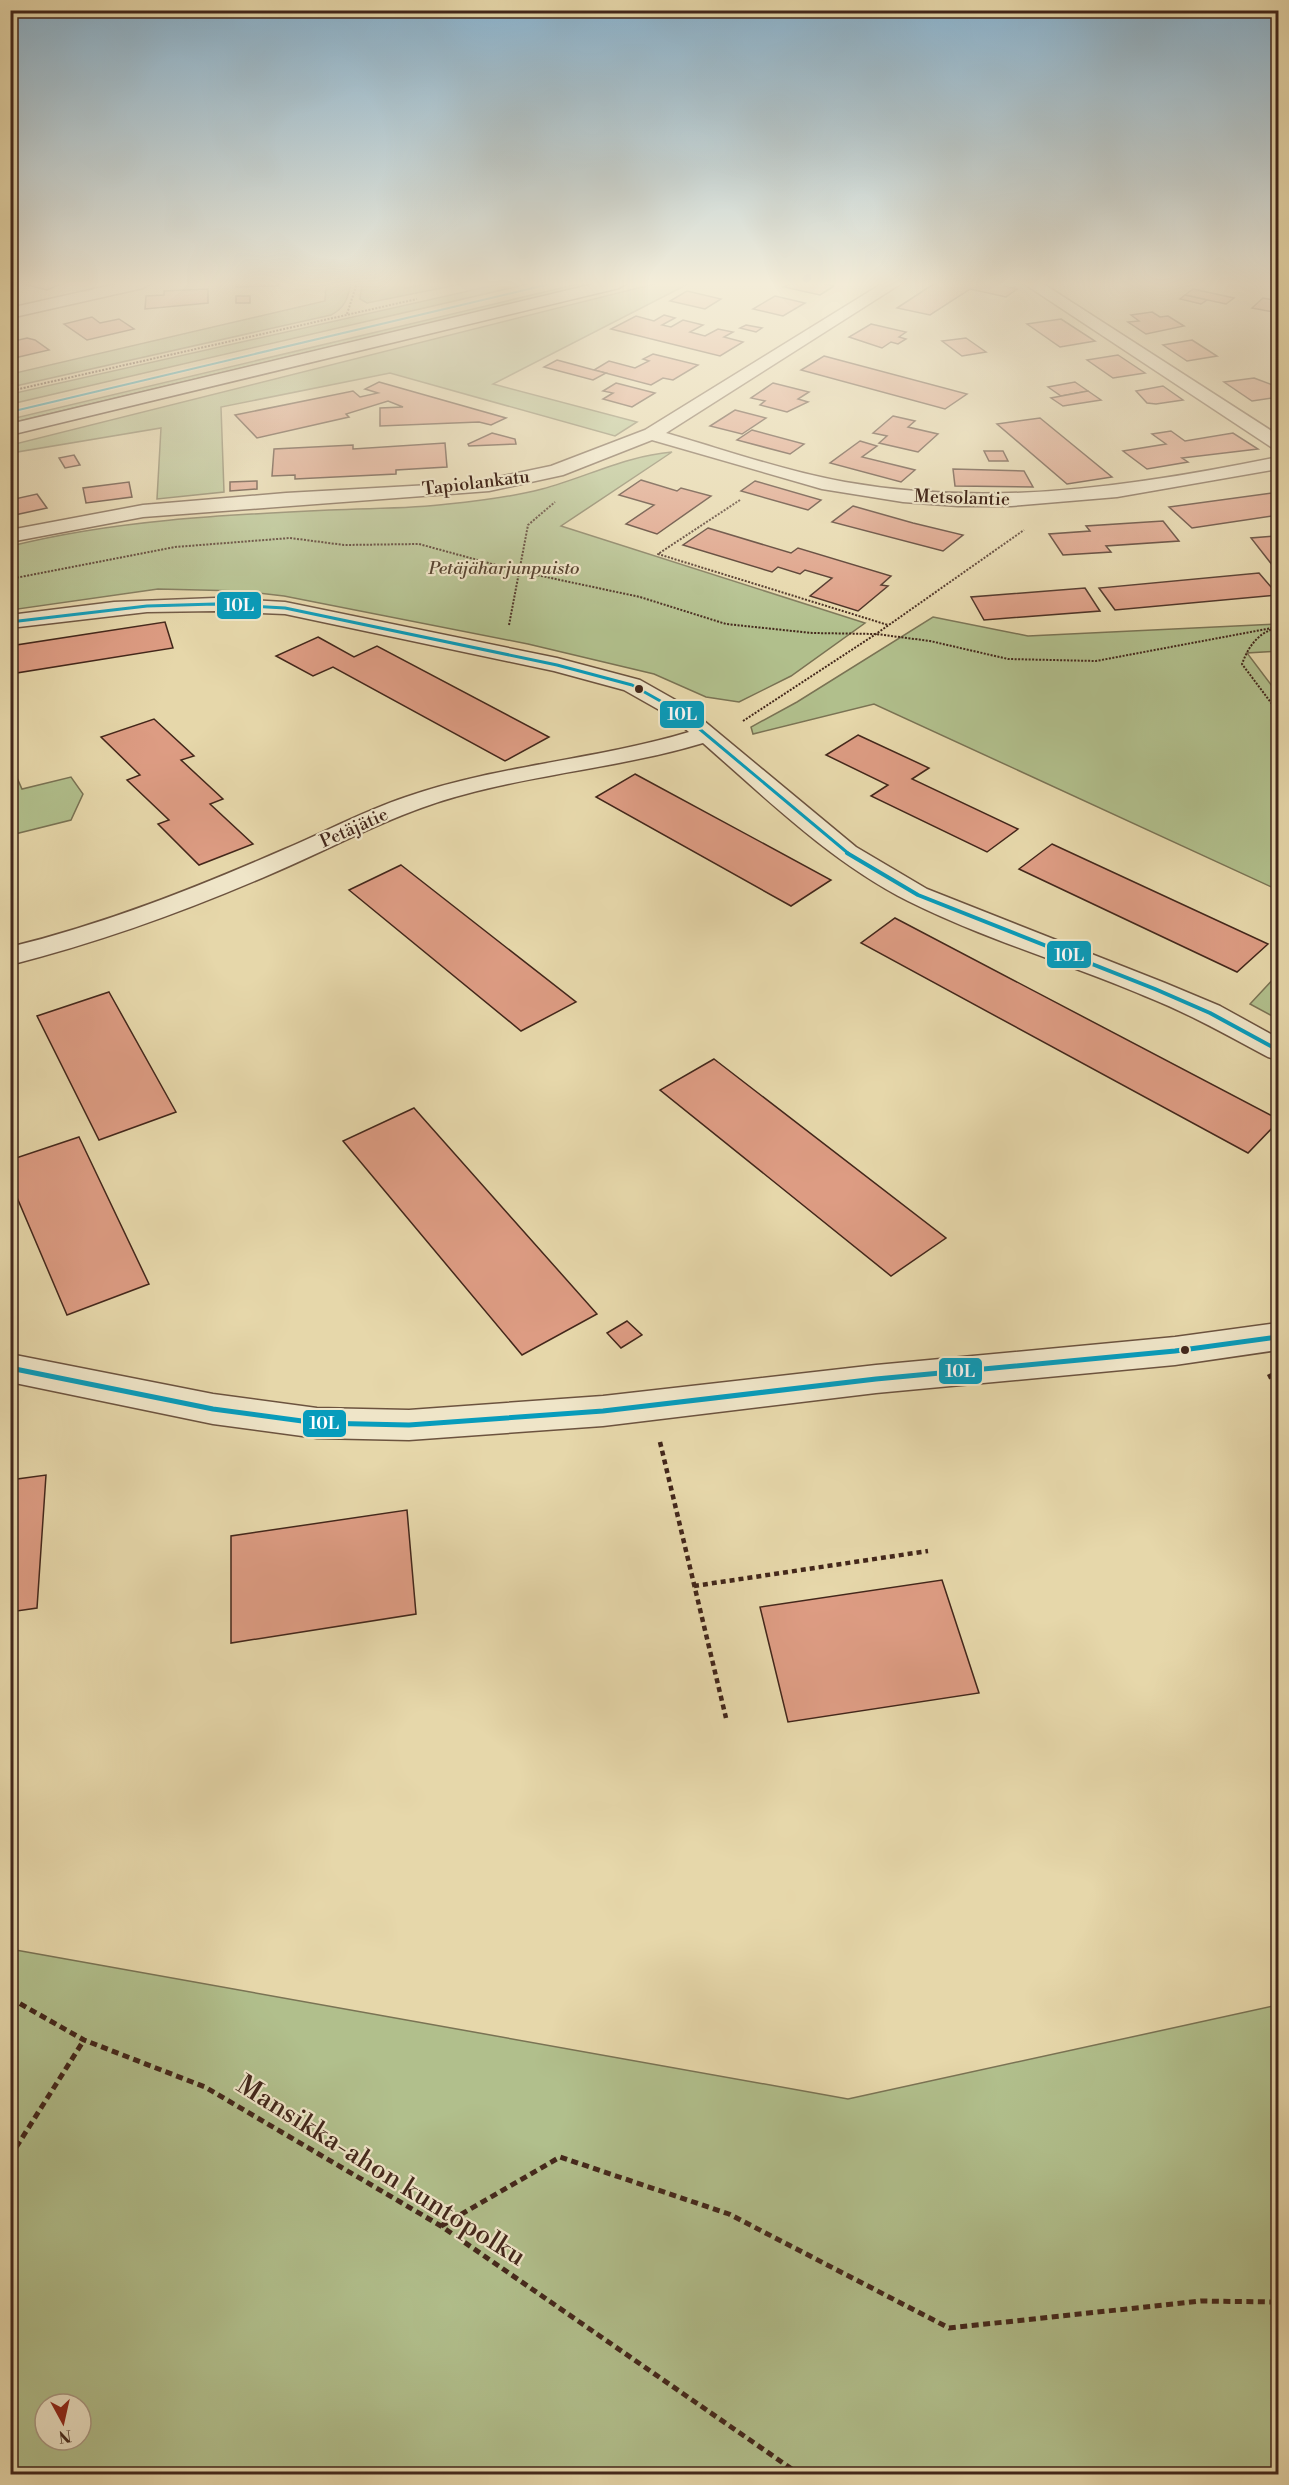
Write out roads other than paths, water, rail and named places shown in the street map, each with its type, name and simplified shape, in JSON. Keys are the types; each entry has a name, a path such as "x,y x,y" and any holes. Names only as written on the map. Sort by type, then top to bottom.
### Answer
{"street":[{"path":"10,412 65,399"},
{"path":"10,429 135,399"},
{"name":"Tapiolankatu","path":"10,536 143,511 489,485 556,471 651,434 707,399"},
{"path":"1210,399 1278,443"},
{"name":"Metsolantie","path":"651,434 825,483 883,493 953,500 1073,498 1118,493 1278,463"},
{"path":"10,622 150,603 238,604 333,617 558,665 632,686 678,711 807,822 877,872 918,895 1210,1013 1278,1050"},
{"name":"Petäjätie","path":"10,956 96,932 198,896 429,797 521,774 659,749 707,734"},
{"path":"10,1368 213,1409 316,1423 409,1425 603,1411 841,1383 1175,1351 1272,1352"}],"park label":[{"name":"Petäjäharjunpuisto","path":"504,568"}]}
